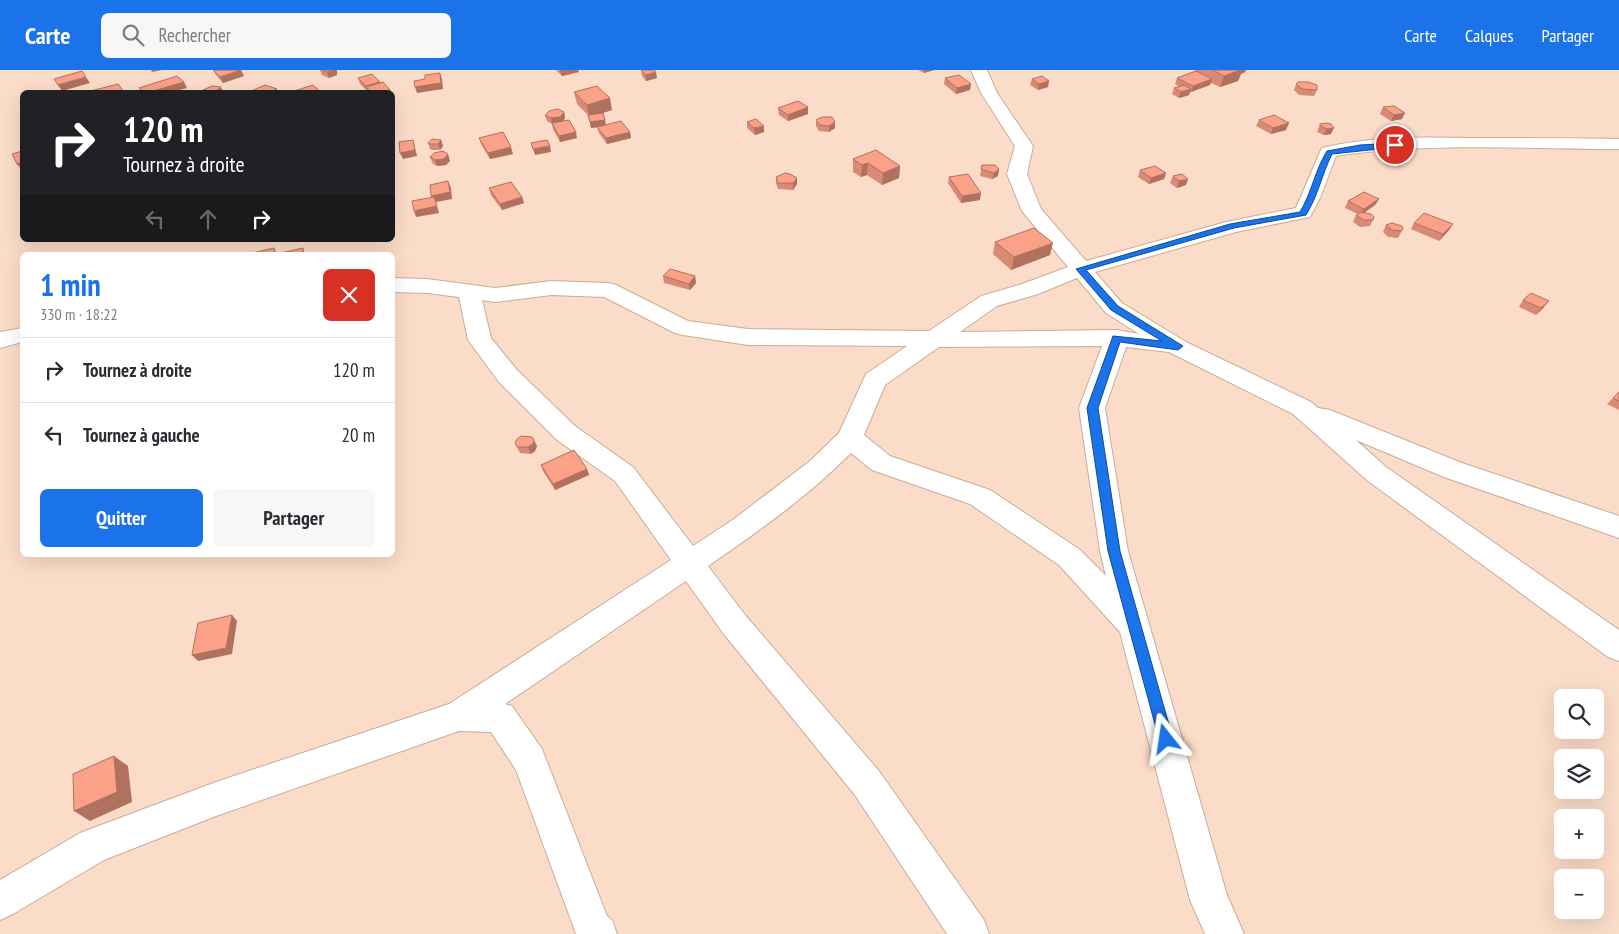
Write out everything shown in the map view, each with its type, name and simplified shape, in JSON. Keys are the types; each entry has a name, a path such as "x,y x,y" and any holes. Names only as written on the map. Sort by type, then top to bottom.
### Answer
{"street":[{"path":"979,70 989,93 1024,146 1017,174 1032,211 1114,308 1178,346 1302,408 1453,470 1619,527"},
{"path":"0,901 93,846 216,799 459,716 751,521 819,468 850,438 874,380 989,301 1030,289 1081,269 1233,226 1303,214 1330,152 1430,143 1619,144"},
{"path":"395,286 427,286 495,295 551,288 608,290 683,328 748,337 932,339 1117,338 1178,346"},
{"path":"469,292 480,340 508,376 566,433 624,474 734,624 868,783 970,934"},
{"path":"0,340 20,335"},
{"path":"1117,338 1092,408 1114,551 1210,900 1225,934"},
{"path":"1302,408 1377,474 1619,647"},
{"path":"850,438 881,463 980,496 1069,557 1134,626"},
{"path":"459,716 500,717 530,762 593,929 598,934"}],"building":[{"path":"213,70 241,70 220,77"},
{"path":"641,70 654,70 656,72 646,75"},
{"path":"1213,70 1240,70 1224,76"},
{"path":"82,71 86,77 58,85 54,79"},
{"path":"1196,71 1212,79 1193,86 1177,78"},
{"path":"440,73 441,83 415,87 414,81 425,79 425,75"},
{"path":"372,74 380,82 366,86 358,78"},
{"path":"959,75 971,84 957,88 945,78"},
{"path":"177,76 184,82 157,90 142,90 139,88"},
{"path":"1042,76 1049,81 1039,84 1032,79"},
{"path":"383,82 390,90 369,90 366,87"},
{"path":"1298,82 1308,82 1317,85 1317,90 1302,89 1296,84"},
{"path":"118,84 122,90 95,90"},
{"path":"265,85 277,89 275,90 254,90"},
{"path":"313,85 319,90 297,90"},
{"path":"1184,85 1191,89 1181,92 1174,88"},
{"path":"212,86 221,87 217,90 203,90"},
{"path":"597,86 610,98 587,105 574,92"},
{"path":"798,101 808,107 788,115 778,108"},
{"path":"1394,106 1405,113 1394,115 1383,107"},
{"path":"558,109 564,112 560,117 551,118 545,115 549,111"},
{"path":"603,113 605,120 590,122 588,115"},
{"path":"1274,115 1289,123 1273,128 1259,120"},
{"path":"822,117 832,117 835,122 829,126 820,125 816,120"},
{"path":"756,119 764,126 754,128 747,122"},
{"path":"569,120 576,132 559,136 552,123"},
{"path":"621,121 630,132 606,138 597,127"},
{"path":"1320,124 1331,124 1334,128 1327,129 1320,126"},
{"path":"503,132 511,147 488,153 479,138"},
{"path":"432,139 441,140 438,144 428,143"},
{"path":"413,140 415,150 400,153 399,142"},
{"path":"547,140 550,146 533,149 531,143"},
{"path":"876,150 900,166 883,173 868,163 862,165 853,159"},
{"path":"443,151 448,154 444,159 435,160 430,157 434,153"},
{"path":"20,152 20,163 17,164 12,154"},
{"path":"982,165 995,165 999,169 994,173 981,169"},
{"path":"1155,166 1166,173 1151,178 1140,170"},
{"path":"785,173 797,178 793,183 778,183 776,177"},
{"path":"968,174 981,193 962,196 949,177"},
{"path":"1182,174 1188,179 1179,181 1173,176"},
{"path":"448,181 450,192 431,196 430,185"},
{"path":"511,182 522,197 500,204 489,188"},
{"path":"1364,192 1379,199 1364,209 1348,201"},
{"path":"434,197 437,206 414,211 412,201"},
{"path":"1361,212 1371,214 1374,217 1373,220 1364,220 1356,215"},
{"path":"1424,213 1453,224 1443,234 1414,223"},
{"path":"1392,223 1402,226 1403,229 1401,231 1392,230 1386,225"},
{"path":"1034,228 1053,243 1014,257 995,242"},
{"path":"274,248 275,252 256,252"},
{"path":"303,248 304,252 285,252"},
{"path":"670,269 695,276 689,284 663,276"},
{"path":"1531,293 1549,301 1541,308 1523,300"},
{"path":"1619,392 1619,401 1613,398"},
{"path":"521,436 532,437 534,440 533,444 528,447 517,447 515,443"},
{"path":"574,450 587,469 553,484 541,465"},
{"path":"232,615 226,648 192,655 198,623"},
{"path":"114,756 117,792 74,811 73,774"}],"route":[{"path":"1166,739 1114,551 1092,408 1117,338 1178,346 1114,308 1081,269 1233,226 1303,214 1330,152 1395,145"}]}
